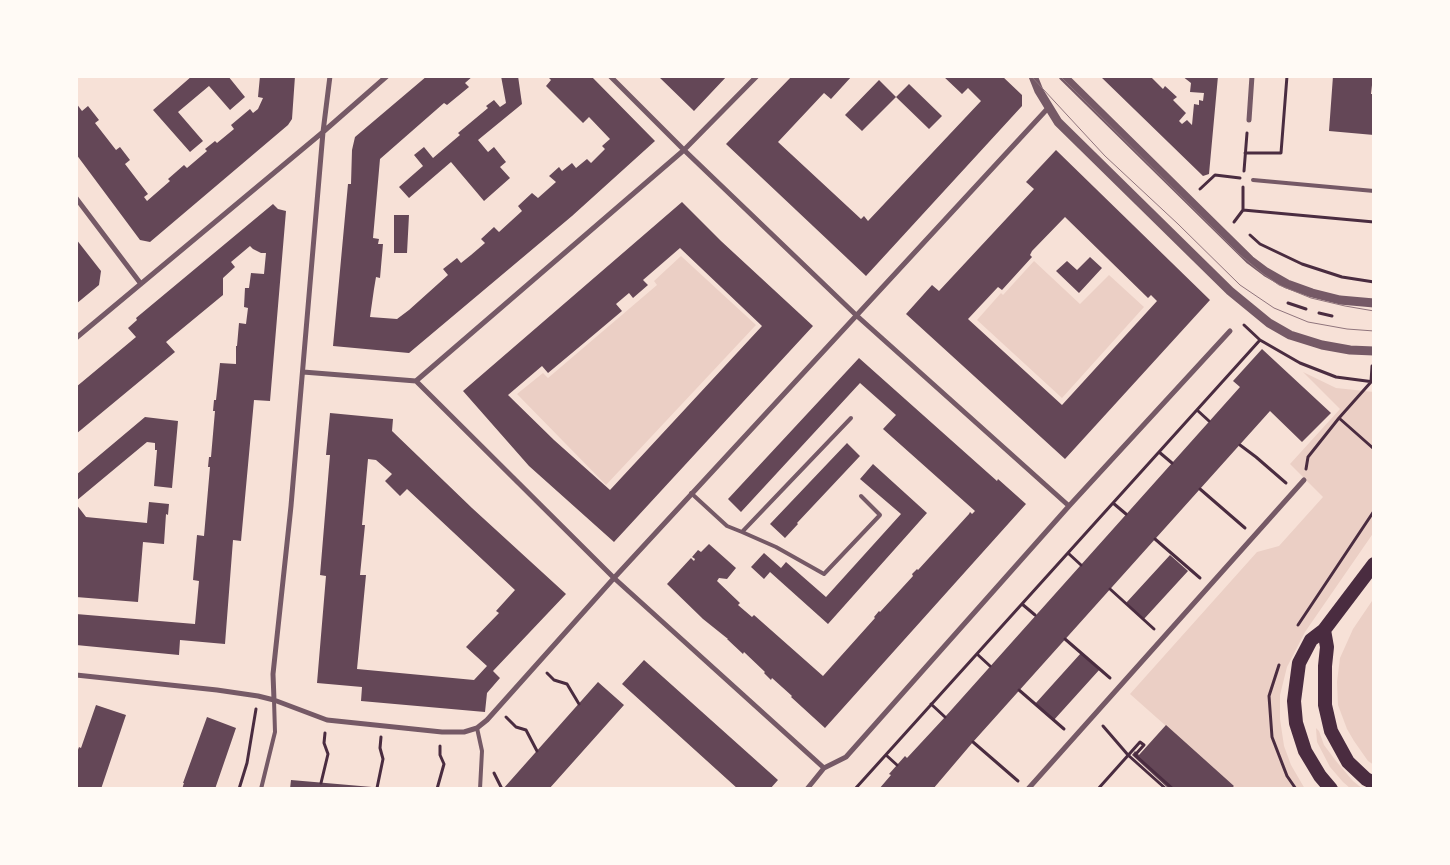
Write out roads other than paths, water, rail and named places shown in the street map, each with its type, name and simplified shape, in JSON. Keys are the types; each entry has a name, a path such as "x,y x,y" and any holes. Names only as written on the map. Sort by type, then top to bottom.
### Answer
{"highway":[{"path":"1332,789 1320,776 1304,751 1296,723 1294,701 1299,663 1311,640 1324,630 1374,564"},
{"path":"1324,630 1327,647 1325,705 1331,731 1348,762 1366,779 1374,783"}],"street":[{"path":"274,700 273,674 291,506 323,132 330,76"},
{"path":"76,338 323,132 386,76"},
{"path":"610,76 684,150 856,315 1069,506"},
{"path":"416,381 684,150 757,76"},
{"path":"1033,76 1039,91 1058,122 1230,291 1269,323 1290,335 1322,345 1350,350 1374,351"},
{"path":"1063,76 1250,260 1266,272 1287,284 1312,293 1340,300 1374,303"},
{"path":"1249,120 1252,76"},
{"path":"76,675 258,696 327,720 442,732 464,732 477,728 487,720 691,493 1049,107"},
{"path":"76,198 140,284"},
{"path":"807,789 824,768 846,757 1069,506 1230,331"},
{"path":"303,372 416,381 614,578 824,768"},
{"path":"1028,789 1304,480"}],"lane":[{"path":"1253,180 1374,191"},
{"path":"742,532 851,418"},
{"path":"691,493 728,526 776,547 824,574 880,515 862,496"},
{"path":"261,789 276,732 274,700"},
{"path":"477,728 482,751 480,789"}],"tram line":[{"path":"1031,76 1105,156 1240,285 1274,308 1308,322 1347,329 1374,331"},
{"path":"1060,76 1239,254 1262,273 1279,285 1311,298 1374,311"}]}
